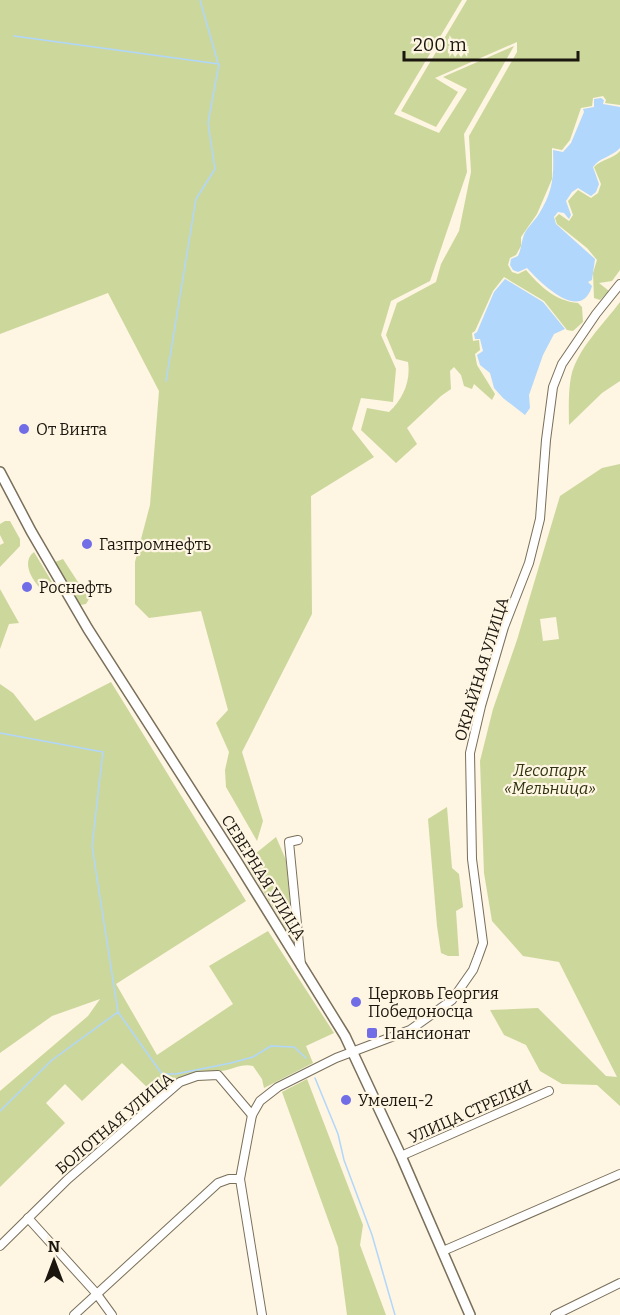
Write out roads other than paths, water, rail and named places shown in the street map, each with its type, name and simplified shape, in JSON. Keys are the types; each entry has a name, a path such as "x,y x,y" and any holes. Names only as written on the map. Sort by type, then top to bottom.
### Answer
{"main road":[{"name":"СЕВЕРНАЯ УЛИЦА","path":"0,472 27,524 88,629 236,860 353,1051 470,1315"}],"street":[{"name":"ОКРАЙНАЯ УЛИЦА","path":"252,1115 260,1101 278,1087 353,1051 410,1030 446,1004 462,987 478,957 483,943 472,859 470,753 504,627 529,563 540,519 553,387 562,364 596,314 620,284"},
{"path":"298,840 289,842 301,966"},
{"name":"БОЛОТНАЯ УЛИЦА","path":"0,1246 68,1179 180,1082 197,1076 218,1075 252,1115"},
{"name":"УЛИЦА СТРЕЛКИ","path":"401,1156 549,1091"},
{"path":"252,1115 240,1179 260,1313"},
{"path":"442,1251 620,1174"},
{"path":"74,1315 218,1183 229,1179 240,1179"},
{"path":"28,1218 96,1293 112,1315"},
{"path":"555,1315 620,1283"}],"water":[{"path":"594,99 604,100 603,104 620,107 620,148 593,167 599,184 596,192 591,196 578,188 566,201 571,215 569,219 564,213 558,212 554,217 556,224 595,259 592,280 588,282 592,286 587,297 579,301 570,301 550,290 527,268 518,272 510,265 511,259 518,256 524,235 539,214 550,191 553,176 553,150 563,152 571,143 584,112 583,109 594,107"},
{"path":"505,279 543,302 565,329 554,334 543,355 529,395 530,408 525,415 494,388 490,373 480,365 477,355 483,351 480,339 475,339 474,334 477,332 494,292"}],"waterway":[{"path":"200,0 218,63"},
{"path":"14,36 219,64 208,123 215,169 196,199 166,381"},
{"path":"0,733 103,752 92,846 118,1012"},
{"path":"0,1111 52,1060 118,1012 162,1074 176,1074 231,1063 253,1057 271,1046 294,1047 306,1058"},
{"path":"315,1078 338,1134 344,1160 372,1235 395,1315"}],"place":[{"name":"От Винта","path":"24,429"},
{"name":"Газпромнефть","path":"87,544"},
{"name":"Роснефть","path":"27,587"},
{"name":"Церковь Георгия Победоносца","path":"356,1002"},
{"name":"Пансионат","path":"372,1033"},
{"name":"Умелец-2","path":"346,1100"}],"park label":[{"name":"Лесопарк «Мельница»","path":"550,779"}]}
